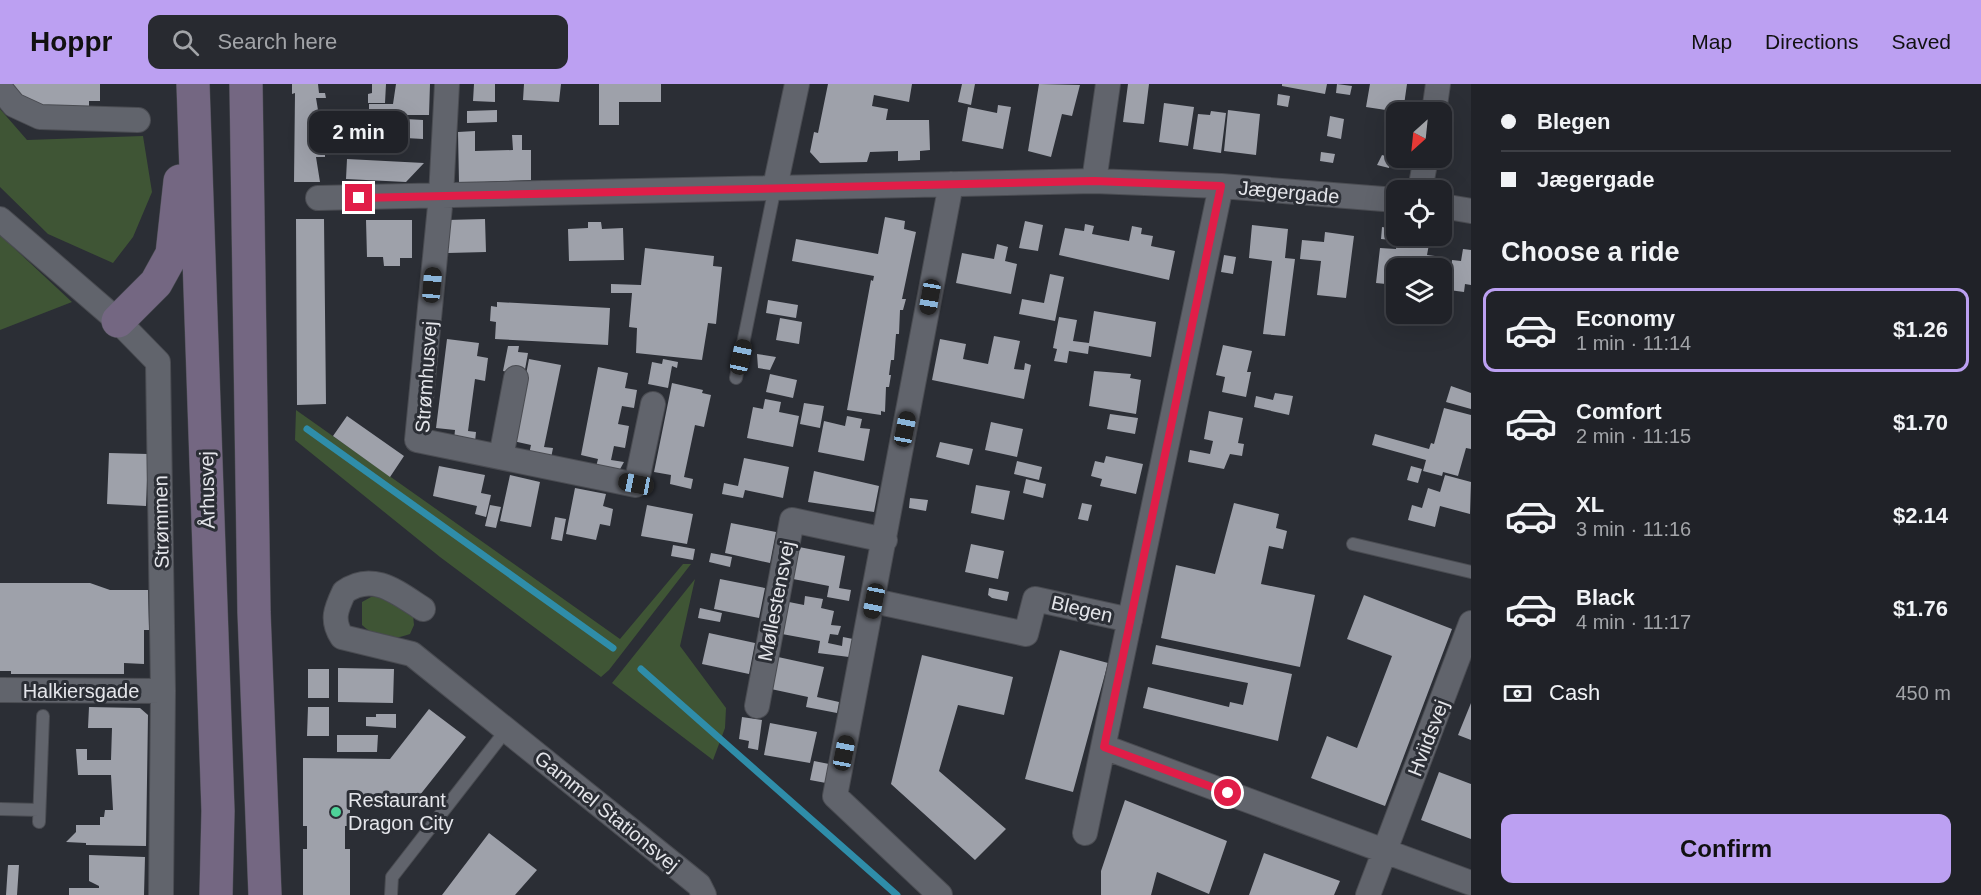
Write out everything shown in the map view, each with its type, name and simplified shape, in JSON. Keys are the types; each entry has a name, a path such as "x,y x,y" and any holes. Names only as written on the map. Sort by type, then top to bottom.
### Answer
{"main road":[{"path":"118,321 156,283 172,254 192,84"},
{"name":"Århusvej","path":"192,84 218,811 216,895"},
{"path":"227,84 230,174 249,249"},
{"path":"246,84 254,612 265,895"}],"street":[{"path":"441,196 447,84"},
{"path":"775,187 797,84"},
{"path":"1094,181 1108,84"},
{"path":"1435,102 1438,84"},
{"path":"0,88 14,105 40,117 138,120"},
{"name":"Jægergade","path":"318,198 1094,181 1221,186 1386,199"},
{"path":"940,895 835,796 874,601 951,184"},
{"name":"Blegen","path":"1085,833 1221,186"},
{"name":"Strømhusvej","path":"441,196 417,440 636,484 653,404"},
{"path":"1452,208 1471,211"},
{"name":"Strømmen","path":"0,219 118,321 158,362 163,691 161,895"},
{"path":"501,458 516,378"},
{"name":"Møllestensvej","path":"757,705 792,520 885,540"},
{"name":"Gammel Stationsvej","path":"423,609 381,583 366,582 344,592 334,616 335,627 342,637 412,654 699,885 704,895"},
{"name":"Blegen","path":"874,601 1026,634 1035,599 1130,620"},
{"name":"Hviidsvej","path":"1368,895 1471,623"},
{"name":"Halkiersgade","path":"0,690 163,691"},
{"path":"1104,747 1471,883"}],"lane":[{"path":"736,378 775,187"},
{"path":"1353,544 1471,572"},
{"path":"0,809 39,816 43,716"},
{"path":"392,895 392,877 507,729"}],"green space":[{"path":"0,109 27,140 143,136 152,192 133,237 113,263 48,234 0,187"},
{"path":"0,235 72,302 0,330"},
{"path":"296,410 620,639 683,564 691,564 609,670 601,677 440,557 295,440"},
{"path":"695,579 680,646 726,708 725,728 713,760 612,683"},
{"path":"380,595 413,615 414,625 410,634 384,637 362,625 362,602"}],"building":[{"path":"11,84 100,84 100,101 89,101 89,107 31,105"},
{"path":"292,84 318,84 319,93 325,93 326,98 316,98 320,122 324,122 325,127 315,127 319,152 325,151 325,157 316,157 320,182 294,182 295,93 292,94"},
{"path":"372,84 386,84 385,103 368,103 368,94 372,93"},
{"path":"396,84 430,84 429,115 369,115 369,104 393,104"},
{"path":"474,84 495,84 495,102 473,101"},
{"path":"524,84 561,84 559,102 523,100"},
{"path":"599,84 661,84 661,102 619,102 619,125 599,125"},
{"path":"828,84 912,84 909,102 874,95 872,106 888,109 886,120 929,120 930,150 920,151 920,160 898,161 898,151 870,152 867,162 820,163 810,152 814,132 818,133"},
{"path":"962,84 975,84 971,105 958,102"},
{"path":"1039,84 1080,85 1072,116 1062,114 1051,157 1028,151"},
{"path":"1128,84 1149,84 1144,124 1123,122"},
{"path":"1282,84 1327,84 1325,94 1282,86"},
{"path":"1337,84 1352,86 1350,95 1336,93"},
{"path":"1370,84 1407,84 1404,102 1386,102 1386,110 1366,107"},
{"path":"1278,94 1290,96 1288,107 1277,105"},
{"path":"1164,103 1194,107 1188,146 1159,142"},
{"path":"998,105 1011,107 1003,149 962,141 968,107 997,113"},
{"path":"497,110 497,122 467,123 467,111"},
{"path":"1228,110 1260,114 1256,155 1224,151"},
{"path":"1211,111 1226,113 1221,153 1193,149 1198,114 1210,115"},
{"path":"1330,116 1344,119 1341,139 1327,136"},
{"path":"371,117 423,120 423,139 370,136"},
{"path":"475,131 475,151 513,150 512,135 522,135 522,150 531,150 531,180 459,183 458,132"},
{"path":"1321,152 1335,154 1333,163 1320,161"},
{"path":"1382,155 1386,156 1386,167 1377,165"},
{"path":"347,159 424,163 406,182 346,179"},
{"path":"885,217 905,221 904,229 916,232 902,299 906,299 903,310 900,310 899,334 896,334 894,360 891,360 889,387 886,387 885,412 881,411 881,415 847,410 871,280 873,281 874,276 792,261 796,239 878,254"},
{"path":"296,219 324,219 326,404 297,405"},
{"path":"485,219 486,252 448,253 447,220"},
{"path":"366,220 412,220 412,258 400,258 400,266 384,266 383,257 367,257"},
{"path":"1025,221 1043,225 1038,251 1019,248"},
{"path":"588,222 601,222 602,229 623,228 624,260 569,261 568,229 588,228"},
{"path":"1085,224 1094,226 1092,234 1129,241 1132,226 1142,228 1141,234 1153,236 1151,246 1175,251 1169,280 1059,255 1065,228 1084,231"},
{"path":"1252,225 1288,229 1285,258 1295,259 1285,336 1263,334 1272,261 1249,258"},
{"path":"1382,227 1386,228 1386,239 1381,239"},
{"path":"1325,232 1354,236 1346,298 1317,295 1321,261 1300,259 1302,240 1324,242"},
{"path":"997,244 1008,247 1005,261 1017,264 1011,294 956,283 962,253 994,259"},
{"path":"1396,246 1429,246 1427,255 1443,258 1386,258 1386,284 1376,283 1380,248 1396,249"},
{"path":"645,248 714,256 713,266 722,267 716,324 708,323 702,360 636,353 637,328 629,327 632,293 611,293 611,284 641,285"},
{"path":"1463,249 1471,250 1471,285 1465,284 1464,292 1452,290 1452,260 1461,261"},
{"path":"1224,255 1236,257 1233,274 1221,272"},
{"path":"1050,274 1064,277 1055,321 1019,314 1022,299 1044,303"},
{"path":"768,300 798,305 796,318 766,313"},
{"path":"497,302 610,308 608,345 495,339 496,322 490,321 491,306 497,307"},
{"path":"1094,311 1156,322 1151,357 1089,346 1088,354 1069,351 1067,363 1054,361 1057,349 1053,348 1059,317 1077,320 1073,341 1089,343"},
{"path":"780,318 802,322 799,344 776,340"},
{"path":"994,336 1020,341 1014,369 1024,370 1025,363 1031,365 1024,399 932,380 940,339 966,344 963,359 988,364"},
{"path":"447,339 479,343 477,356 488,358 485,381 475,379 468,431 476,432 475,442 454,440 455,430 436,428"},
{"path":"1223,345 1252,351 1247,372 1251,372 1246,397 1222,392 1225,377 1216,375"},
{"path":"508,346 519,346 518,352 528,353 524,375 503,371"},
{"path":"757,354 776,357 770,370 758,368"},
{"path":"529,359 561,365 544,447 553,448 551,458 529,454 531,445 513,441"},
{"path":"663,359 678,362 677,368 672,366 668,388 648,384 652,362 662,364"},
{"path":"598,367 628,373 625,388 637,390 634,408 622,406 618,424 629,426 625,448 614,446 611,460 624,462 619,471 596,467 598,459 581,455"},
{"path":"1094,371 1131,374 1130,378 1141,380 1136,414 1089,406"},
{"path":"770,374 797,380 793,398 766,392"},
{"path":"672,383 703,390 702,393 711,395 704,427 695,425 684,477 693,479 691,489 670,484 671,475 654,472"},
{"path":"1451,386 1471,393 1471,409 1446,402"},
{"path":"1275,393 1293,396 1289,415 1254,407 1256,396 1273,400"},
{"path":"765,399 781,402 779,412 799,416 793,447 747,438 753,407 763,409"},
{"path":"804,403 824,406 820,428 800,424"},
{"path":"1444,408 1471,415 1471,449 1466,448 1458,476 1443,472 1442,476 1423,471 1426,460 1372,445 1375,434 1429,449 1431,443 1434,444"},
{"path":"1209,411 1243,418 1238,443 1244,444 1242,456 1230,454 1224,469 1188,462 1190,450 1210,454 1213,441 1204,439"},
{"path":"1110,414 1138,418 1135,434 1107,429"},
{"path":"347,416 404,456 390,477 333,436"},
{"path":"847,416 862,419 860,428 870,429 864,461 818,452 824,421 845,426"},
{"path":"991,422 1023,429 1017,457 985,450"},
{"path":"940,442 973,449 969,465 936,457"},
{"path":"109,453 148,454 146,506 107,504"},
{"path":"1106,456 1143,464 1136,494 1100,486 1102,479 1091,476 1095,461 1104,463"},
{"path":"744,458 789,467 783,498 745,490 743,498 722,494 724,483 738,486"},
{"path":"1017,461 1042,467 1039,480 1014,474"},
{"path":"439,466 485,475 481,493 491,495 486,517 475,514 477,506 433,496"},
{"path":"1411,466 1422,469 1418,483 1407,480"},
{"path":"814,471 879,486 874,512 808,502"},
{"path":"510,475 540,482 531,527 500,521"},
{"path":"1445,475 1471,482 1470,514 1440,506 1435,527 1408,520 1412,505 1422,508 1428,488 1440,492"},
{"path":"1026,479 1046,484 1043,498 1023,493"},
{"path":"976,485 1010,491 1004,520 971,513"},
{"path":"575,488 606,494 603,506 613,509 610,526 600,524 596,540 566,534"},
{"path":"910,498 928,500 926,511 909,508"},
{"path":"1082,503 1092,505 1088,521 1078,519"},
{"path":"1234,503 1279,514 1276,528 1287,531 1283,549 1269,546 1261,584 1315,595 1300,667 1161,638 1176,565 1215,574"},
{"path":"490,505 501,507 496,528 485,526"},
{"path":"647,505 693,514 687,544 641,536"},
{"path":"555,517 566,519 562,541 551,539"},
{"path":"731,523 776,532 770,563 725,553"},
{"path":"971,544 1004,551 998,579 965,572"},
{"path":"673,545 695,549 693,560 671,556"},
{"path":"799,547 845,556 839,588 851,590 849,601 827,597 829,586 793,579"},
{"path":"711,553 732,557 730,567 709,562"},
{"path":"720,579 765,588 759,618 714,609"},
{"path":"0,583 90,583 110,590 148,590 149,630 144,630 144,664 124,663 124,674 11,674 11,671 0,671"},
{"path":"989,588 1009,592 1007,601 992,598 988,595"},
{"path":"1364,595 1452,629 1385,806 1311,778 1327,736 1357,748 1392,656 1347,639"},
{"path":"805,596 823,599 821,608 834,611 831,625 841,626 838,635 830,634 828,643 842,646 843,637 853,639 849,657 818,653 820,641 782,634 789,602 804,605"},
{"path":"700,608 722,613 720,622 698,618"},
{"path":"709,633 755,643 749,674 702,664"},
{"path":"1156,645 1292,674 1278,741 1143,708 1148,687 1229,707 1230,702 1243,705 1248,683 1152,664"},
{"path":"1060,650 1108,663 1073,792 1025,779"},
{"path":"922,655 1013,677 1004,715 958,705 939,771 1006,829 975,860 891,784"},
{"path":"778,657 824,667 817,697 839,702 837,713 806,707 808,697 771,689"},
{"path":"338,668 394,669 393,703 338,702"},
{"path":"308,669 329,669 329,698 308,698"},
{"path":"1471,703 1471,740 1458,735"},
{"path":"89,707 140,708 148,715 146,846 86,845 86,843 66,842 76,832 76,825 100,825 100,817 104,817 105,810 113,810 111,775 78,775 76,749 87,749 87,760 111,760 112,728 88,728"},
{"path":"308,707 329,707 329,736 307,736"},
{"path":"429,709 466,737 412,805 350,805 350,826 345,826 345,849 350,849 350,895 303,895 303,849 307,849 307,826 303,826 303,758 390,759"},
{"path":"376,714 396,714 396,728 366,726 366,717 376,717"},
{"path":"742,717 762,720 758,750 748,748 749,741 739,739"},
{"path":"770,723 817,732 810,763 764,755"},
{"path":"337,735 378,735 377,752 337,752"},
{"path":"814,761 829,764 826,783 810,780"},
{"path":"1439,772 1471,784 1471,839 1421,820"},
{"path":"1125,800 1227,841 1209,894 1157,872 1151,895 1101,895 1101,871"},
{"path":"489,833 537,870 515,895 442,895"},
{"path":"1264,853 1340,881 1334,895 1249,895"},
{"path":"89,855 145,857 144,895 69,895 69,888 99,888 89,881"},
{"path":"8,865 19,865 17,895 6,895"}],"waterway":[{"path":"307,429 613,648"},
{"path":"641,669 897,895"}],"place":[{"name":"Restaurant Dragon City","path":"336,812"}],"route":[{"path":"359,198 1094,181 1221,186 1104,747 1228,793"}]}
